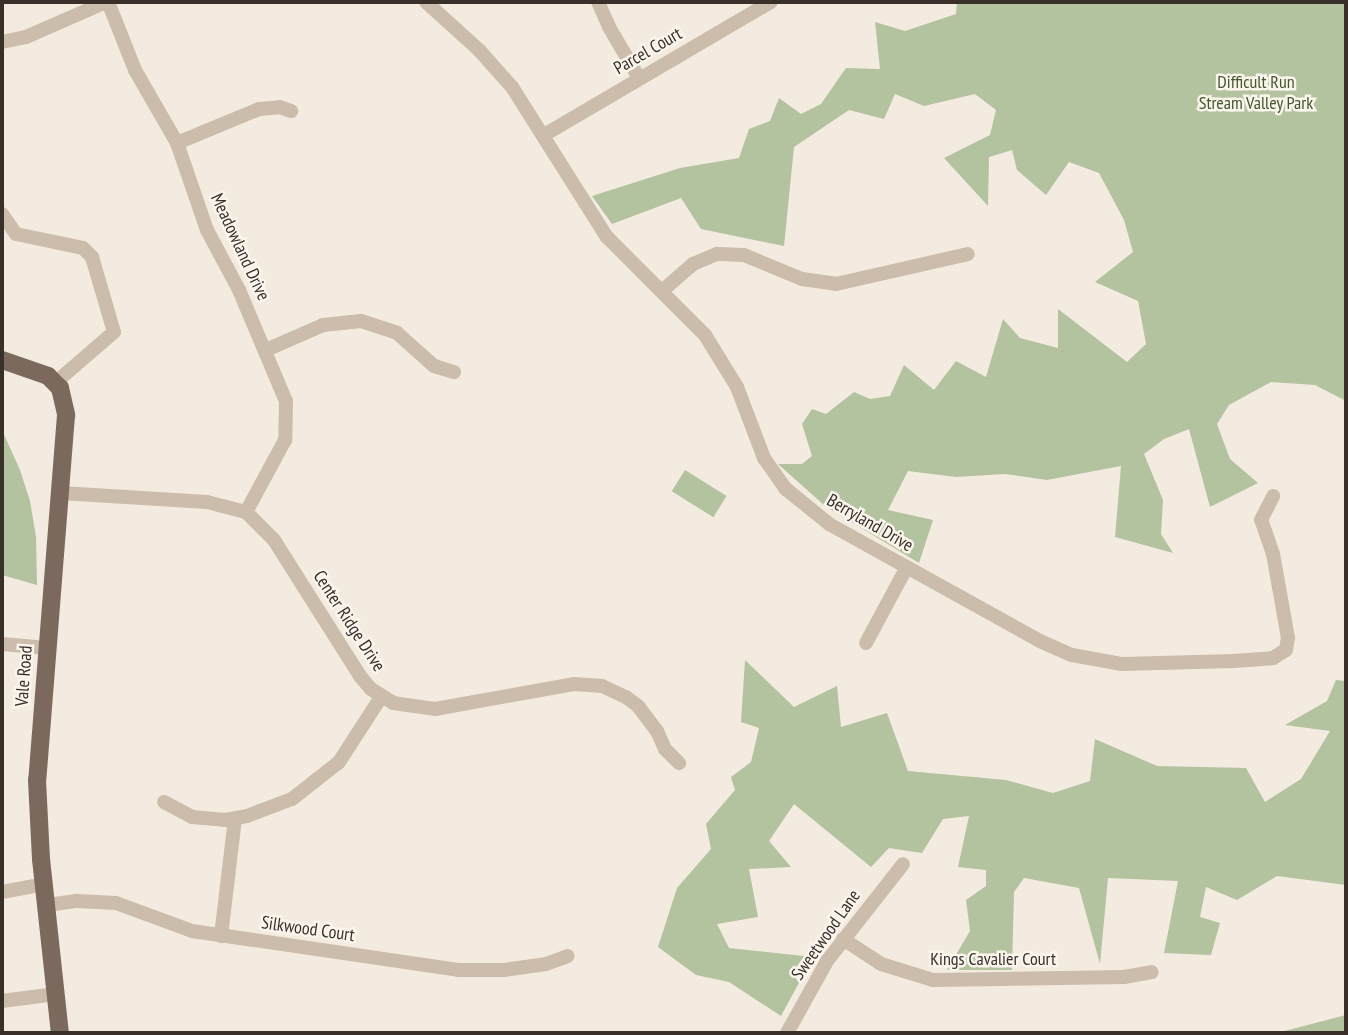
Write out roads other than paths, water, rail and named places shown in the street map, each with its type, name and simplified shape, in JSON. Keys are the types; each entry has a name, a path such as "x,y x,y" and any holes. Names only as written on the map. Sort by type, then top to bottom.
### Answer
{"main road":[{"path":"2,360 38,371 55,383"},
{"name":"Vale Road","path":"55,383 63,395 66,415 37,780 60,1033"}],"street":[{"path":"2,42 26,37 107,2"},
{"name":"Meadowland Drive","path":"107,2 135,71 177,143 206,230 239,290 286,401 287,427 280,453 246,512"},
{"name":"Berryland Drive","path":"426,2 494,65 544,135 584,205 607,237 705,335 727,367 757,444 786,489 822,519 1056,649 1084,658 1152,664 1273,658 1286,650 1289,638 1273,554 1261,520 1273,496"},
{"path":"598,2 609,27 639,78"},
{"name":"Parcel Court","path":"544,135 771,2"},
{"path":"177,143 259,109 281,107 291,111"},
{"path":"2,214 16,234 83,248 92,257 114,332 55,383"},
{"path":"662,291 693,264 717,254 744,254 802,279 836,284 968,254"},
{"path":"266,350 323,325 361,321 397,333 433,366 454,372"},
{"path":"61,493 207,502 246,512"},
{"name":"Center Ridge Drive","path":"246,512 274,540 350,663 381,697 410,708 435,709 574,684 602,686 638,706 657,731 666,749 680,763"},
{"path":"866,643 907,567"},
{"path":"2,645 47,648"},
{"path":"164,802 192,817 235,819 292,799 329,772 352,744 381,697"},
{"path":"220,936 235,819"},
{"name":"Sweetwood Lane","path":"787,1033 843,939 903,864"},
{"path":"2,892 45,884"},
{"name":"Silkwood Court","path":"47,905 76,901 116,903 176,926 220,936 458,970 504,970 546,964 568,956"},
{"name":"Kings Cavalier Court","path":"843,939 881,964 933,980 1124,977 1152,972"},
{"path":"2,1001 56,994"}],"park label":[{"name":"Difficult Run Stream Valley Park","path":"1256,93"}]}
